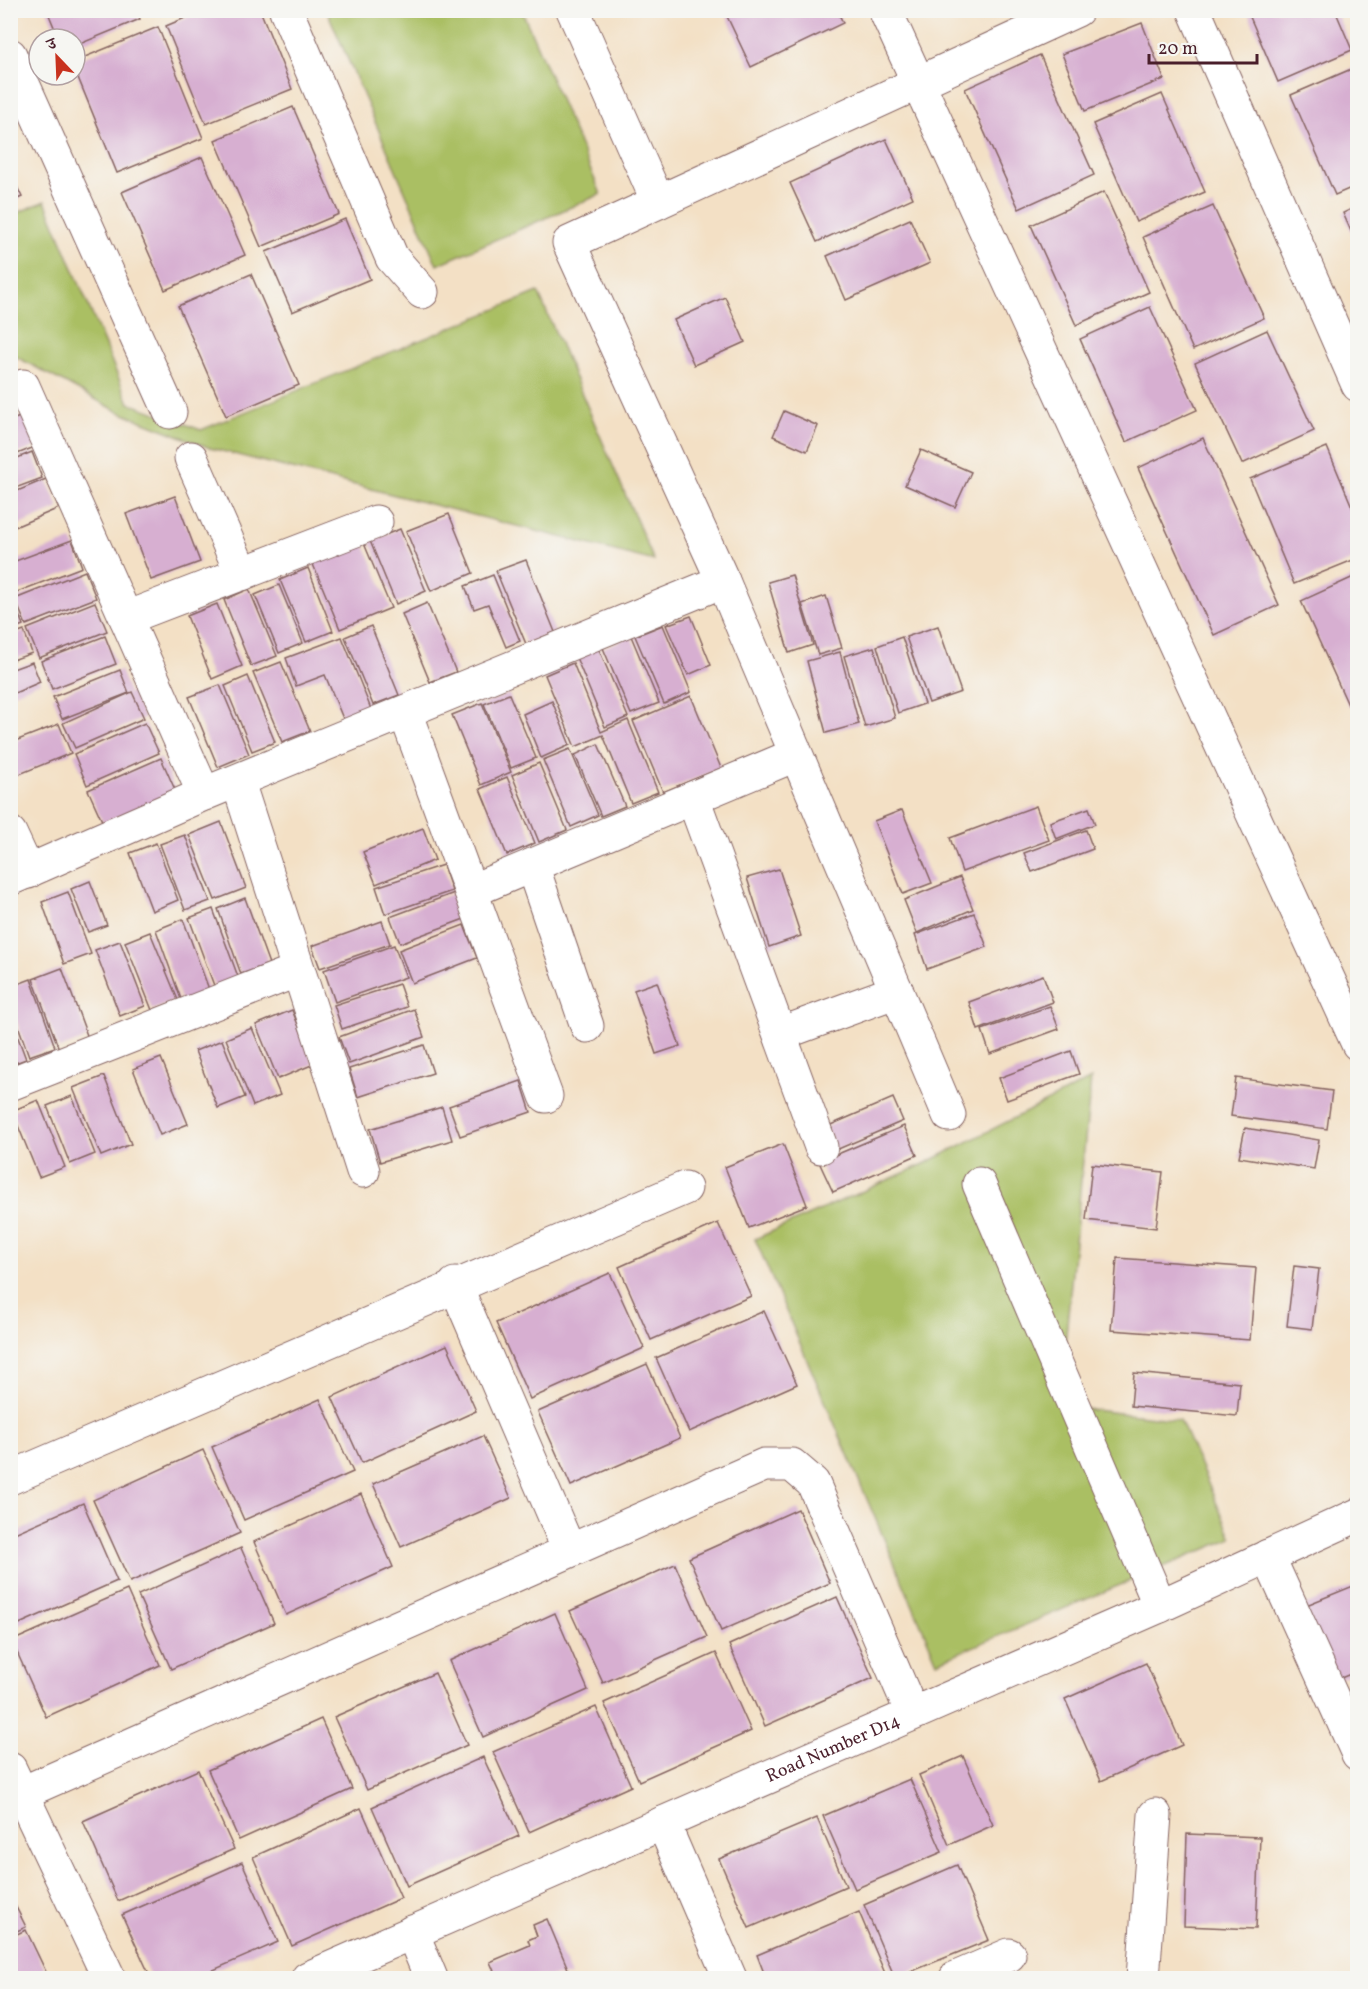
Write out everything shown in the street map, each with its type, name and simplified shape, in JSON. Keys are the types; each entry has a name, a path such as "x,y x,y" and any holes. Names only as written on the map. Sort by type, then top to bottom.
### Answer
{"street":[{"path":"286,10 392,258 423,292"},
{"path":"573,10 658,202"},
{"path":"885,10 1358,1044"},
{"path":"950,1115 723,582 569,243 1077,10"},
{"path":"1194,10 1358,385"},
{"path":"10,55 170,412"},
{"path":"23,386 204,794"},
{"path":"191,459 242,574"},
{"path":"126,618 376,522"},
{"path":"10,832 19,875 204,794 723,582"},
{"path":"405,712 546,1096"},
{"path":"471,891 795,755"},
{"path":"237,782 363,1171"},
{"path":"693,798 821,1147"},
{"path":"532,864 586,1026"},
{"path":"10,1084 298,970"},
{"path":"780,1034 897,991"},
{"path":"979,1184 1160,1606"},
{"path":"10,1478 455,1284 684,1188"},
{"path":"455,1284 569,1550"},
{"path":"109,1978 16,1781 569,1550 764,1465 792,1465 813,1483 912,1713"},
{"name":"Road Number D14","path":"308,1978 1160,1606 1358,1515"},
{"path":"1268,1556 1358,1754"},
{"path":"1143,1978 1155,1815"},
{"path":"663,1823 730,1978"},
{"path":"412,1932 431,1978"},
{"path":"956,1978 1009,1955"}],"green space":[{"path":"327,11 522,11 601,194 437,265"},
{"path":"45,201 129,403 201,430 538,292 654,561 210,448 119,412 11,354 10,216"},
{"path":"1091,1079 1059,1406 1180,1420 1232,1538 937,1662 755,1239 924,1164"}],"building":[{"path":"47,10 136,10 140,19 87,41 87,27 54,27"},
{"path":"204,10 260,10 292,89 206,124 166,26"},
{"path":"724,10 837,10 843,23 751,67"},
{"path":"1247,10 1335,10 1352,50 1278,82"},
{"path":"1142,23 1164,79 1085,111 1062,54"},
{"path":"158,27 203,138 117,173 82,87 87,87 87,56"},
{"path":"1040,55 1094,175 1019,209 965,89"},
{"path":"1356,67 1358,185 1335,195 1291,95"},
{"path":"1162,94 1205,192 1136,222 1093,124"},
{"path":"293,107 339,214 261,247 215,140"},
{"path":"886,139 913,198 817,242 790,183"},
{"path":"202,157 245,255 165,290 122,192"},
{"path":"10,172 22,197 10,202"},
{"path":"1104,192 1149,292 1076,325 1031,225"},
{"path":"1213,206 1264,318 1193,350 1143,237"},
{"path":"1358,206 1358,247 1343,213"},
{"path":"345,219 370,279 292,312 266,252"},
{"path":"910,219 930,263 846,300 827,256"},
{"path":"251,274 299,385 226,416 178,306"},
{"path":"725,297 745,342 694,365 674,320"},
{"path":"1150,307 1197,410 1126,442 1080,339"},
{"path":"1267,330 1314,431 1242,464 1195,363"},
{"path":"784,411 818,426 807,451 773,436"},
{"path":"24,415 37,446 10,457 10,421"},
{"path":"1203,438 1279,605 1214,635 1138,468"},
{"path":"1327,447 1358,521 1358,558 1294,584 1250,479"},
{"path":"921,450 971,472 955,507 905,485"},
{"path":"32,452 42,478 10,490 10,461"},
{"path":"46,479 59,508 10,529 10,494"},
{"path":"175,496 200,562 151,580 126,514"},
{"path":"449,514 473,573 431,591 406,531"},
{"path":"400,529 426,591 396,604 370,541"},
{"path":"72,540 82,567 17,592 10,575 10,563"},
{"path":"363,541 391,608 340,629 312,562"},
{"path":"526,560 555,632 526,644 496,571"},
{"path":"308,568 333,631 306,642 280,580"},
{"path":"85,571 96,598 26,625 15,599"},
{"path":"493,575 520,641 506,647 488,604 474,609 465,586"},
{"path":"792,575 813,645 789,653 768,582"},
{"path":"1358,575 1358,703 1349,707 1301,601"},
{"path":"279,585 303,643 279,653 255,595"},
{"path":"249,589 277,656 251,666 224,600"},
{"path":"826,596 842,648 818,655 802,604"},
{"path":"13,601 23,625 10,630 10,602"},
{"path":"95,602 107,631 39,658 27,629"},
{"path":"427,603 456,672 430,682 402,614"},
{"path":"217,604 242,666 212,679 187,616"},
{"path":"691,616 711,665 688,675 666,625"},
{"path":"663,625 691,692 664,704 635,636"},
{"path":"371,626 399,695 373,705 345,637"},
{"path":"938,626 961,692 929,703 906,637"},
{"path":"24,631 32,653 10,661 10,636"},
{"path":"105,636 116,664 52,689 41,661"},
{"path":"631,636 659,703 631,714 603,648"},
{"path":"342,637 371,709 344,721 325,675 296,686 286,658"},
{"path":"902,637 924,704 898,713 877,646"},
{"path":"597,645 628,717 605,727 575,655"},
{"path":"874,647 895,718 865,727 844,656"},
{"path":"840,652 859,724 826,733 807,661"},
{"path":"32,662 40,682 10,695 10,670"},
{"path":"281,662 310,731 282,742 253,673"},
{"path":"573,663 601,732 628,720 658,792 631,803 603,735 575,747 545,675"},
{"path":"120,670 129,693 62,719 53,697"},
{"path":"248,676 275,742 252,751 225,686"},
{"path":"220,685 249,754 218,767 189,697"},
{"path":"132,692 144,718 75,748 63,723"},
{"path":"509,694 536,758 511,768 484,704"},
{"path":"691,696 721,768 663,792 633,721"},
{"path":"552,701 570,745 541,758 523,714"},
{"path":"482,703 511,772 481,785 452,715"},
{"path":"145,723 159,753 87,785 74,754"},
{"path":"59,724 71,753 10,778 10,743"},
{"path":"598,744 625,806 601,816 575,755"},
{"path":"570,749 598,815 571,827 543,760"},
{"path":"161,758 176,792 103,823 88,790"},
{"path":"539,763 567,830 539,842 512,775"},
{"path":"507,777 535,843 507,855 480,789"},
{"path":"1036,806 1049,840 962,872 950,838"},
{"path":"1089,808 1095,824 1056,839 1050,822"},
{"path":"902,810 932,883 903,894 874,821"},
{"path":"221,822 246,888 215,900 189,835"},
{"path":"423,828 435,860 376,884 363,852"},
{"path":"1086,830 1093,849 1032,872 1024,853"},
{"path":"185,835 210,901 185,910 160,844"},
{"path":"156,843 178,900 152,911 130,853"},
{"path":"443,865 452,891 385,914 376,887"},
{"path":"779,869 801,936 769,947 747,878"},
{"path":"960,877 973,909 917,933 904,900"},
{"path":"90,881 107,925 88,932 71,889"},
{"path":"68,892 91,954 64,964 42,902"},
{"path":"457,892 467,918 400,943 390,917"},
{"path":"245,898 269,964 241,974 218,909"},
{"path":"213,909 240,982 216,991 189,918"},
{"path":"974,913 987,947 927,969 915,935"},
{"path":"183,919 210,992 182,1002 156,930"},
{"path":"382,921 390,944 320,968 312,946"},
{"path":"464,925 477,958 412,983 399,950"},
{"path":"150,932 178,1000 152,1010 125,942"},
{"path":"120,941 145,1006 120,1016 95,950"},
{"path":"394,945 406,977 335,1002 324,970"},
{"path":"62,968 88,1038 59,1049 33,979"},
{"path":"1043,975 1053,1002 978,1030 969,1002"},
{"path":"31,979 55,1047 29,1056 10,1003 10,987"},
{"path":"657,982 680,1046 656,1054 634,990"},
{"path":"399,984 407,1007 342,1029 334,1005"},
{"path":"1050,1006 1059,1029 990,1054 982,1030"},
{"path":"414,1009 424,1037 349,1064 339,1037"},
{"path":"292,1010 314,1064 278,1079 256,1025"},
{"path":"10,1016 26,1059 10,1065"},
{"path":"252,1028 280,1095 253,1106 226,1039"},
{"path":"222,1040 245,1097 218,1108 195,1051"},
{"path":"424,1045 433,1073 358,1097 349,1069"},
{"path":"1071,1051 1079,1074 1007,1100 999,1078"},
{"path":"161,1058 188,1124 160,1135 133,1069"},
{"path":"104,1076 131,1144 101,1156 73,1088"},
{"path":"1236,1078 1332,1091 1327,1129 1231,1116"},
{"path":"521,1081 531,1112 460,1136 449,1106"},
{"path":"72,1096 95,1154 70,1164 47,1106"},
{"path":"893,1098 903,1121 836,1150 826,1127"},
{"path":"38,1100 65,1167 39,1177 12,1111"},
{"path":"442,1107 452,1140 380,1162 370,1129"},
{"path":"904,1126 917,1155 833,1192 819,1162"},
{"path":"1245,1128 1319,1140 1314,1169 1239,1157"},
{"path":"783,1144 807,1205 749,1228 725,1167"},
{"path":"1092,1164 1163,1172 1156,1228 1086,1220"},
{"path":"718,1223 751,1296 651,1340 619,1267"},
{"path":"1117,1258 1256,1268 1250,1340 1111,1330"},
{"path":"1294,1266 1319,1269 1312,1329 1287,1326"},
{"path":"610,1273 644,1348 530,1399 496,1323"},
{"path":"764,1311 797,1384 689,1432 656,1358"},
{"path":"447,1345 476,1411 362,1463 332,1397"},
{"path":"647,1364 680,1438 571,1486 538,1412"},
{"path":"1134,1373 1240,1383 1237,1416 1131,1406"},
{"path":"320,1399 353,1472 244,1520 212,1447"},
{"path":"483,1436 511,1498 401,1547 373,1484"},
{"path":"203,1450 240,1533 130,1582 93,1500"},
{"path":"361,1494 393,1567 286,1615 254,1542"},
{"path":"83,1503 117,1581 10,1628 10,1535"},
{"path":"798,1509 830,1583 721,1631 689,1558"},
{"path":"241,1548 274,1623 171,1669 138,1595"},
{"path":"675,1564 707,1637 603,1683 570,1611"},
{"path":"1358,1584 1358,1671 1336,1680 1304,1606"},
{"path":"127,1590 160,1665 46,1717 12,1641"},
{"path":"837,1597 873,1678 765,1726 729,1645"},
{"path":"555,1613 588,1690 483,1737 449,1661"},
{"path":"716,1653 751,1731 639,1781 604,1703"},
{"path":"1146,1663 1182,1745 1101,1781 1065,1699"},
{"path":"435,1673 467,1745 367,1790 334,1717"},
{"path":"596,1707 631,1786 529,1832 493,1752"},
{"path":"321,1719 352,1789 239,1840 208,1770"},
{"path":"963,1756 993,1825 949,1845 919,1775"},
{"path":"483,1757 519,1836 407,1886 372,1807"},
{"path":"198,1770 234,1849 118,1901 83,1821"},
{"path":"910,1779 942,1852 855,1889 823,1816"},
{"path":"361,1808 401,1898 292,1946 253,1857"},
{"path":"817,1818 846,1886 749,1928 719,1859"},
{"path":"1187,1834 1260,1837 1256,1929 1184,1926"},
{"path":"242,1862 278,1942 195,1978 151,1978 122,1915"},
{"path":"957,1865 989,1940 895,1978 864,1905"},
{"path":"10,1895 26,1927 10,1934"},
{"path":"859,1912 887,1978 766,1978 757,1955"},
{"path":"547,1919 571,1976 497,1978 490,1962 530,1945 528,1940 537,1936 533,1925"},
{"path":"26,1930 49,1978 10,1978 10,1937"}]}
